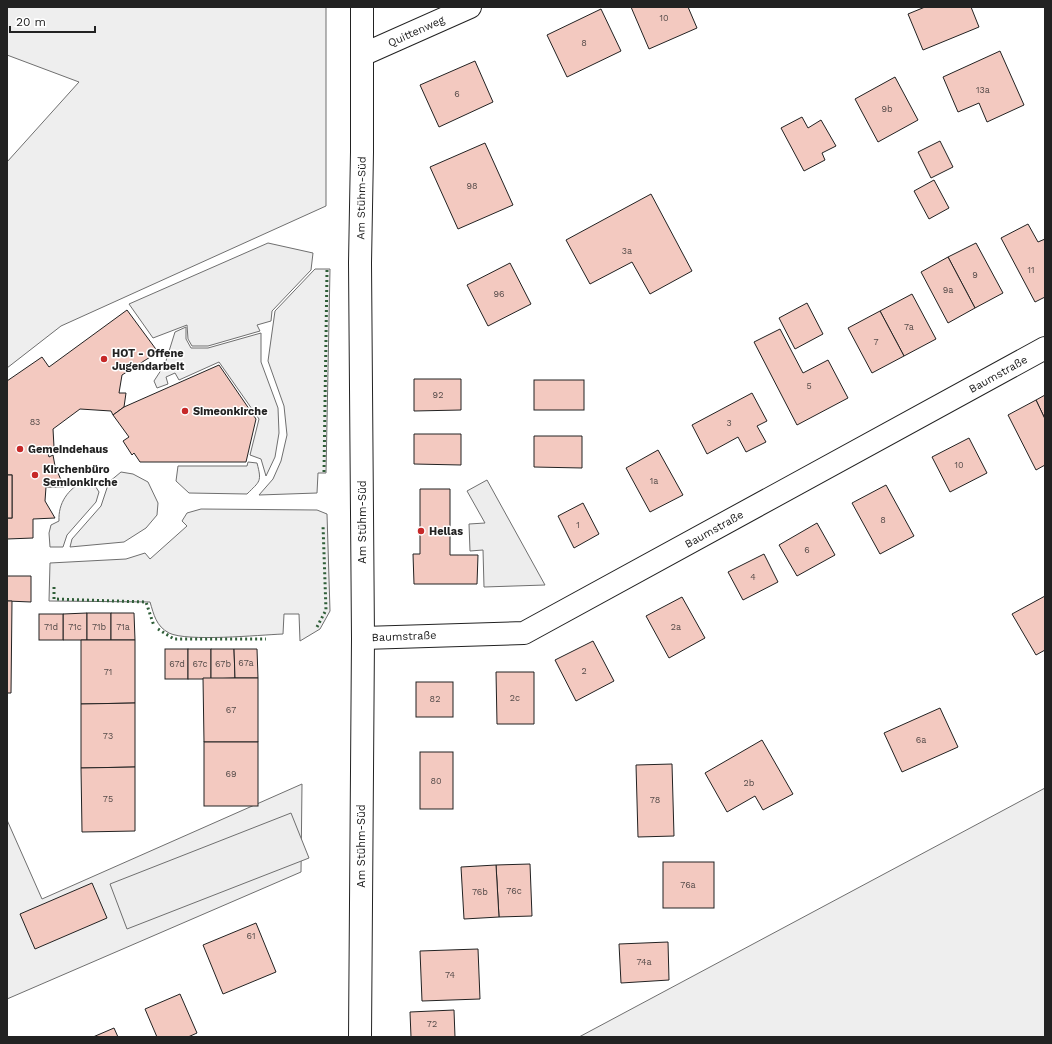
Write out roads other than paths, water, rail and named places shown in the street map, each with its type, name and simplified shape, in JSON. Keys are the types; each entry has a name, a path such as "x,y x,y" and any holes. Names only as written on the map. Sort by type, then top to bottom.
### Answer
{"street":[{"name":"Am Stühm-Süd","path":"360,1037 363,638 360,263 362,7"},
{"name":"Quittenweg","path":"362,55 470,7"},
{"name":"Baumstraße","path":"363,638 524,633 1045,348"}],"place":[{"name":"HOT - Offene Jugendarbeit","path":"104,359"},
{"name":"Simeonkirche","path":"185,411"},
{"name":"Gemeindehaus","path":"20,449"},
{"name":"Kirchenbüro Semionkirche","path":"35,475"},
{"name":"Hellas","path":"421,531"}]}
